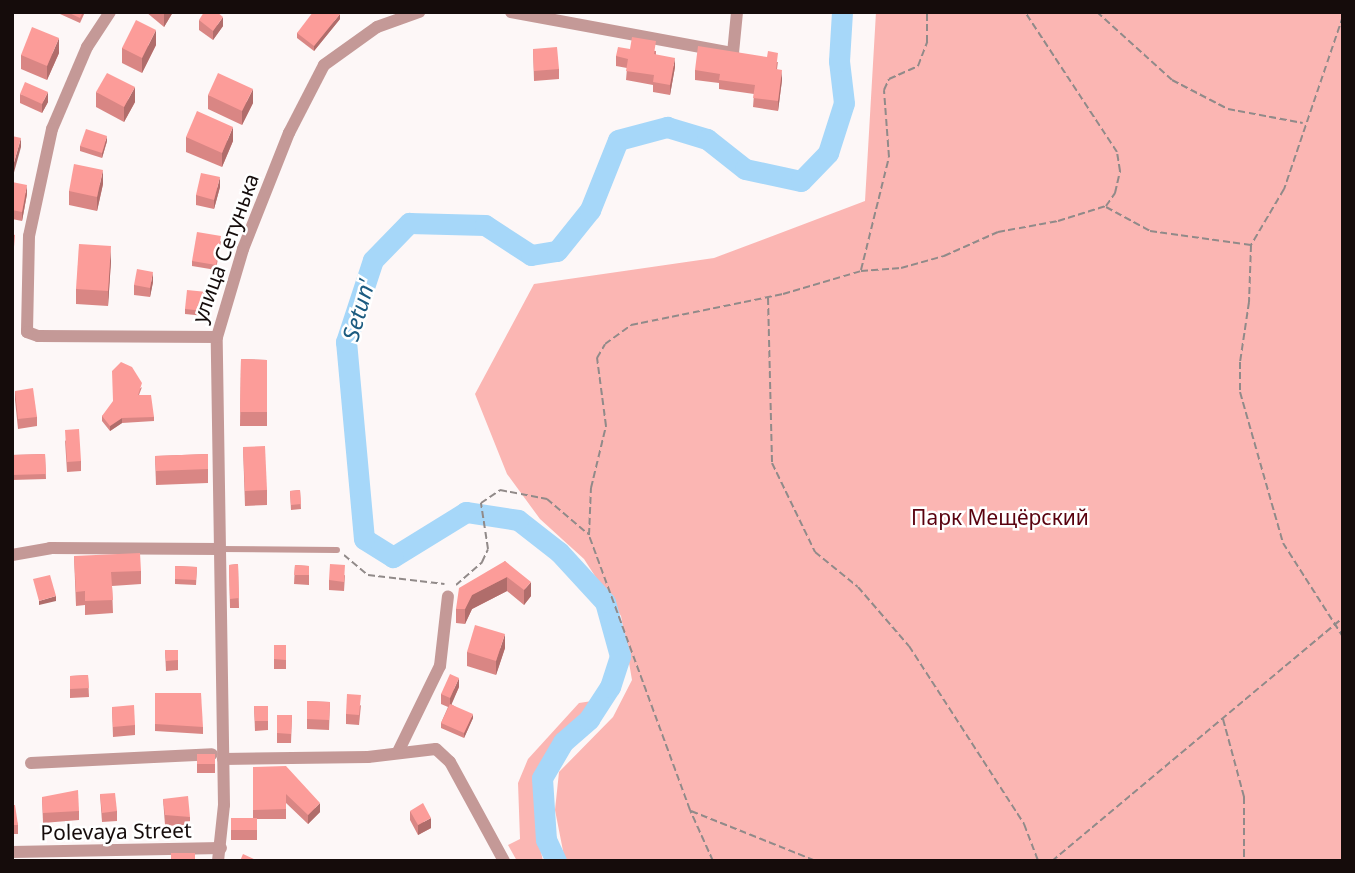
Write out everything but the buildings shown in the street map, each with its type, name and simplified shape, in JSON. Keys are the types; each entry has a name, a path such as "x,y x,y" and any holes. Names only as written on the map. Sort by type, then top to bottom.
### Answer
{"street":[{"name":"улица Сетунька","path":"110,12 87,47 52,129 29,236 24,321 27,332 217,337 243,248 289,133 324,65 377,27 419,12"},
{"path":"511,12 733,53 737,12"},
{"path":"217,337 223,756 219,855"},
{"path":"12,555 50,548 220,549"},
{"path":"398,752 440,666 449,596"},
{"path":"31,763 223,756 368,757 426,747 444,755 504,861"},
{"name":"Polevaya Street","path":"12,852 219,855"}],"lane":[{"path":"220,549 337,550"}],"path":[{"path":"861,271 890,157 884,90 889,79 918,66 926,42 927,12"},
{"path":"713,861 690,810 589,535 591,488 606,426 596,376 597,358 605,344 631,325 768,297 861,271 901,268 944,256 998,232 1058,221 1105,206 1115,192 1120,171 1117,152 1025,12"},
{"path":"1097,12 1184,85 1228,109 1306,123"},
{"path":"1343,16 1284,189 1251,245 1240,392 1283,543 1343,636"},
{"path":"1105,206 1150,231 1251,245"},
{"path":"768,297 772,463 815,552 858,587 909,646 1024,824 1038,861"},
{"path":"337,550 368,576 396,582 439,581 451,589 482,562 488,549 481,503 500,490 547,499 589,535"},
{"path":"1052,861 1343,618"},
{"path":"1222,718 1244,797 1244,861"},
{"path":"690,810 816,861"},
{"path":"1056,857 1059,861"}],"green space":[{"name":"Парк Мещёрский","path":"876,12 1343,12 1343,861 565,861 555,810 559,772 613,717 632,680 621,616 584,559 540,519 507,474 475,394 534,284 714,258 865,201"},
{"path":"592,701 539,774 537,834 543,861 517,861 508,845 520,839 518,783 528,759 579,703"}],"waterway":[{"name":"Setun'","path":"556,861 546,840 542,778 563,742 589,719 610,687 620,656 605,602 559,552 518,520 466,512 393,557 364,539 346,342 373,260 409,223 485,225 531,255 557,251 590,210 618,140 667,127 707,139 745,169 801,181 828,153 844,103 839,61 842,12"}]}
